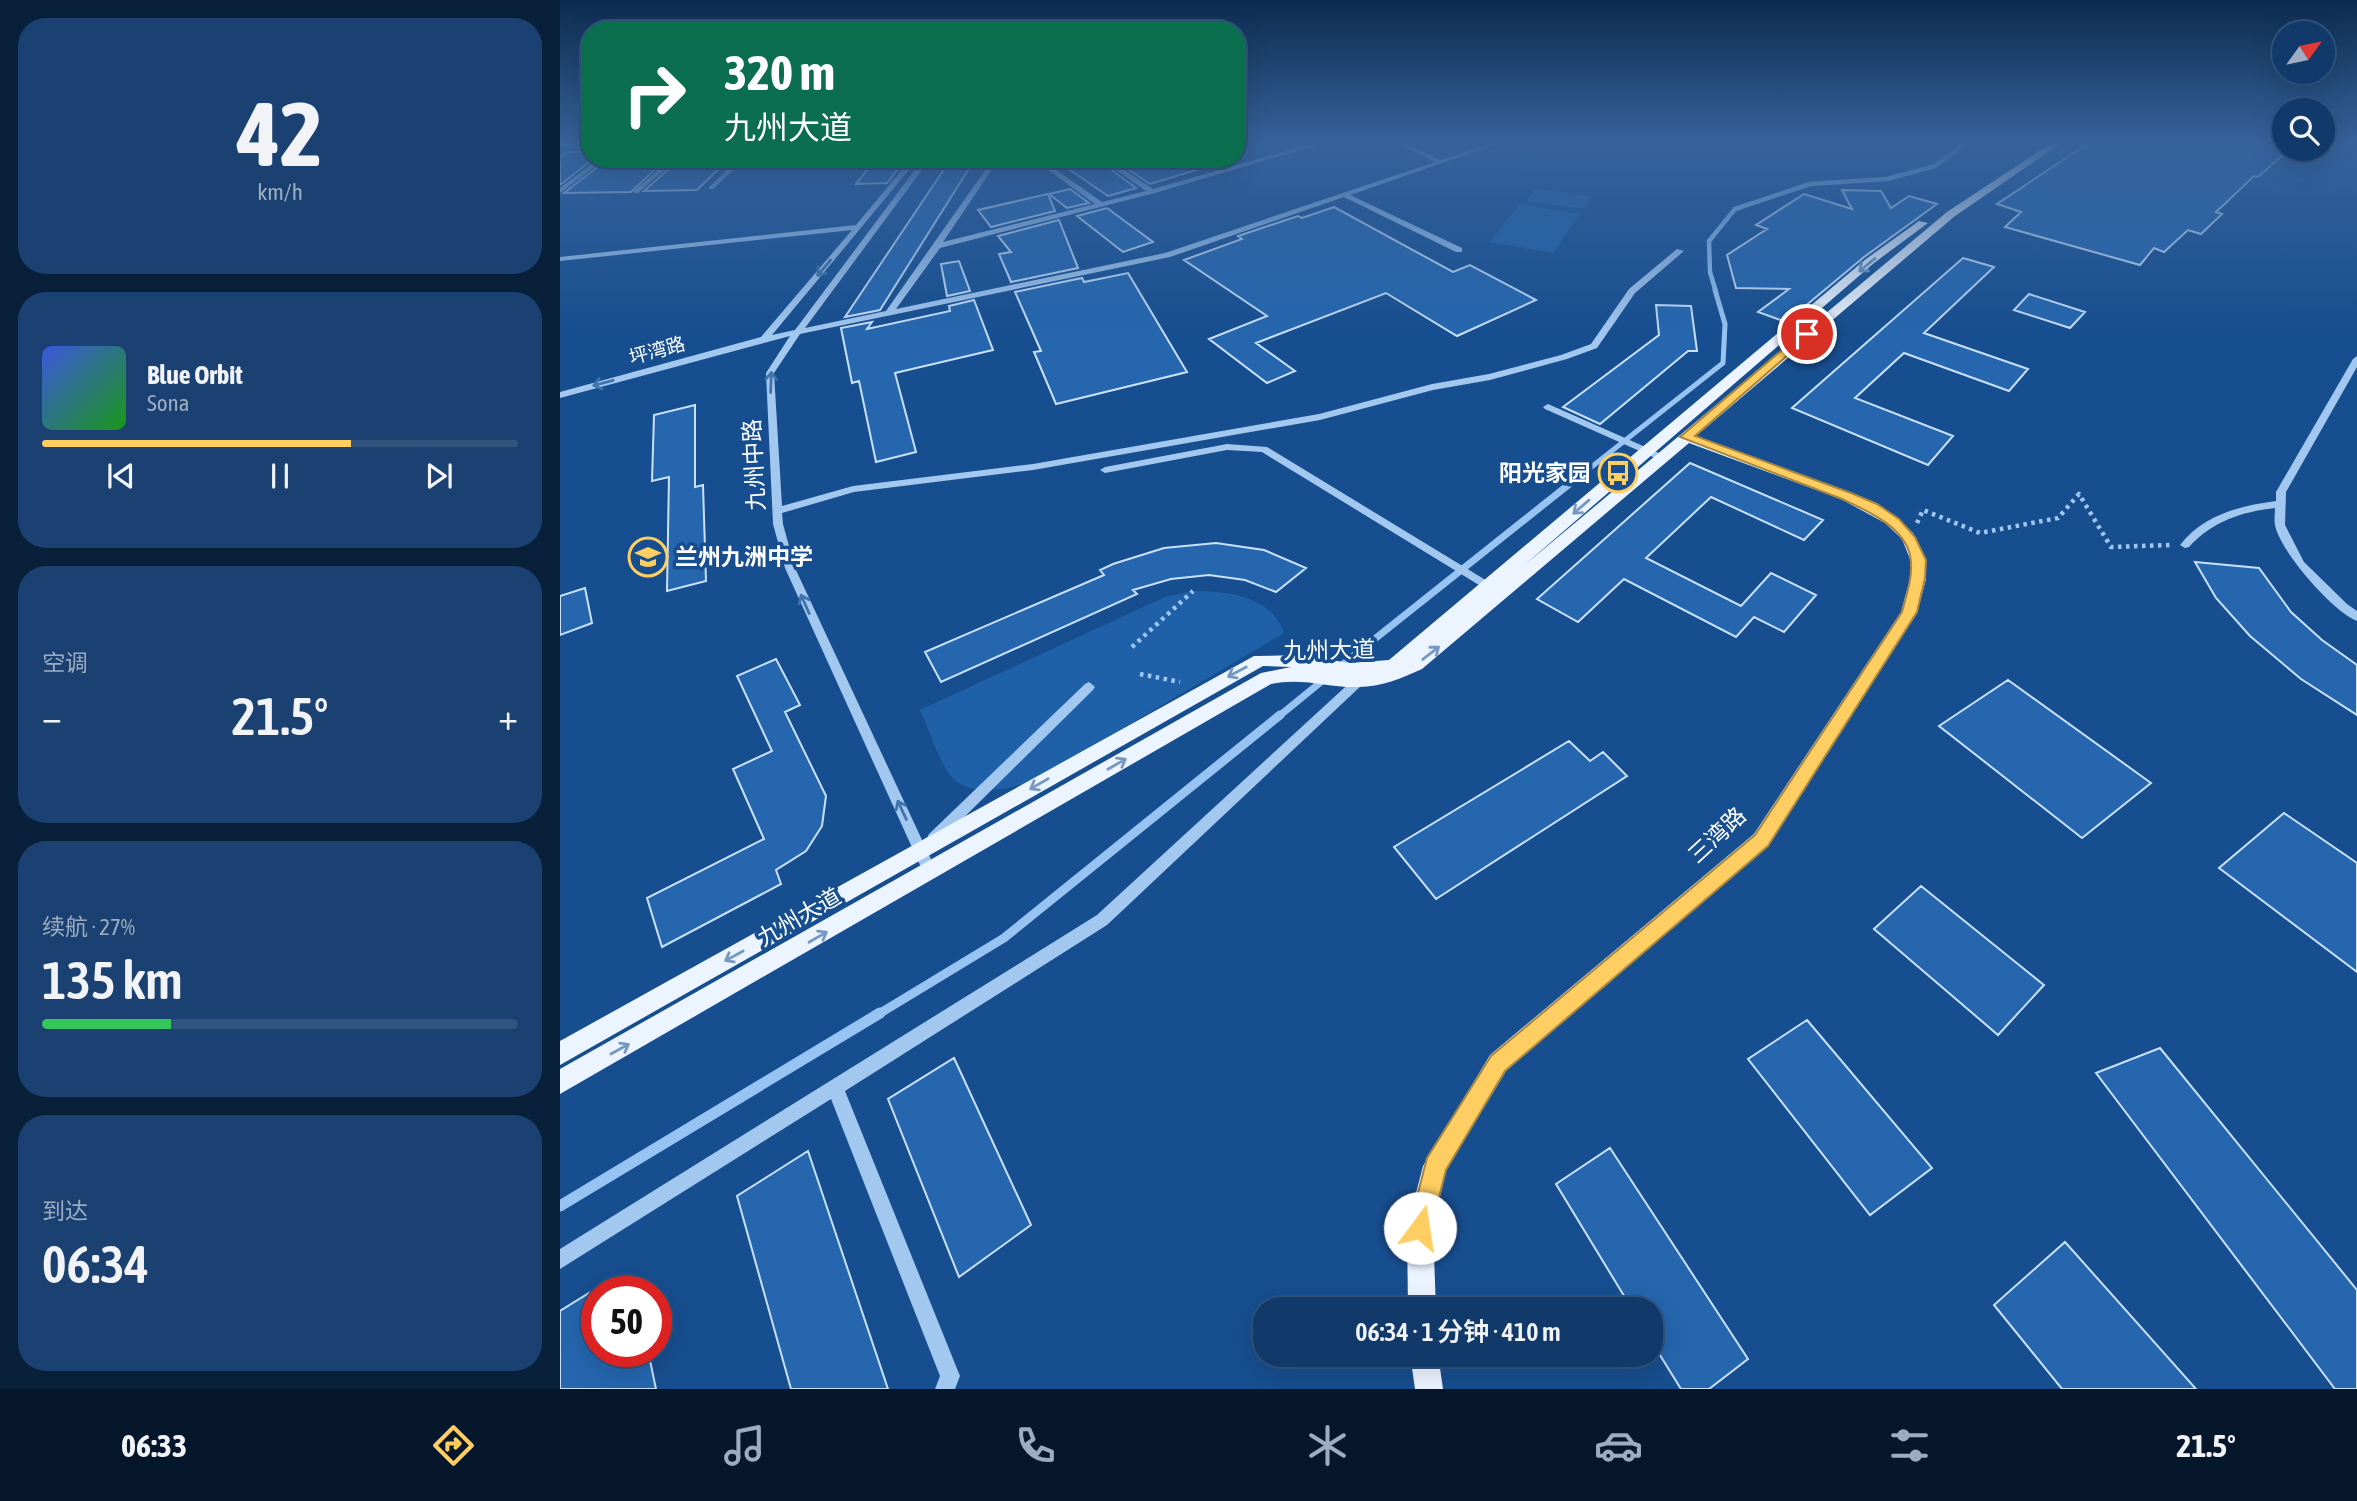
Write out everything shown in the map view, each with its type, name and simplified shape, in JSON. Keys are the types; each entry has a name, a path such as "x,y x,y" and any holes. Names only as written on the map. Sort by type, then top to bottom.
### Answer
{"main road":[{"path":"1496,590 1642,448 1870,261 1944,207"},
{"name":"九州大道","path":"560,1082 930,872 1238,692 1297,667 1351,677 1396,674 1416,664 1496,590 1662,457 1962,207"},
{"path":"1686,437 1872,507 1894,522 1910,540"},
{"name":"三湾路","path":"1422,1297 1420,1228 1435,1166 1498,1063 1761,841 1909,612 1918,578 1919,560 1910,540"},
{"path":"560,1054 1260,660 1297,667"},
{"path":"1426,1367 1429,1389"}],"street":[{"path":"764,339 875,207"},
{"name":"九州中路","path":"891,207 797,332 770,373 777,511 786,557 804,603 930,872"},
{"path":"888,314 964,207"},
{"path":"937,246 1095,207"},
{"name":"坪湾路","path":"560,395 764,339 1167,255 1310,207"},
{"path":"1369,207 1459,250"},
{"path":"560,259 858,227"},
{"path":"777,511 853,489 1032,467 1320,417 1432,387 1490,377 1564,357 1594,346 1632,291 1680,251"},
{"path":"2357,359 2281,492 2280,524 2301,564 2343,607 2357,617"},
{"path":"1548,407 1662,457"},
{"path":"1104,470 1227,447 1264,449 1496,590"},
{"path":"2185,545 2200,529 2228,513 2281,504"},
{"path":"560,1260 1102,920 1351,677"},
{"path":"921,851 1089,687"},
{"path":"835,1087 950,1376 945,1389"}],"path":[{"path":"1910,540 1923,510 1980,533 2058,518 2079,494 2111,547 2185,545"},
{"path":"1132,647 1193,591"}],"shaded area":[{"path":"1518,207 1537,207 1580,214 1553,253 1490,242"},
{"path":"1193,591 1220,592 1259,603 1270,611 1284,633 1034,781 990,790 967,787 950,775 920,710 1165,597"}],"building":[{"path":"919,207 945,207 880,310 845,317"},
{"path":"992,207 1053,207 1055,211 991,227 978,210"},
{"path":"1334,207 1453,272 1470,265 1536,300 1457,336 1386,293 1256,343 1295,371 1267,383 1209,339 1267,316 1184,260 1242,239 1238,236"},
{"path":"1784,207 1852,209 1851,207 1933,207 1864,257 1786,322 1758,312 1789,289 1736,288 1727,255 1767,229 1756,225"},
{"path":"2005,207 2221,207 2216,212 2222,214 2201,234 2188,230 2164,252 2154,248 2140,265 2005,227 2021,212"},
{"path":"1107,208 1153,242 1123,252 1077,216"},
{"path":"1059,220 1078,268 1011,282 999,254 1011,252 998,236"},
{"path":"1963,258 1994,267 1924,333 2028,369 2009,391 1904,353 1855,398 1953,436 1928,465 1792,408"},
{"path":"959,261 970,291 947,296 941,264"},
{"path":"1128,273 1187,372 1056,404 1034,352 1041,351 1015,292 1082,278 1084,282"},
{"path":"2029,294 2085,312 2070,328 2014,310"},
{"path":"974,300 993,350 895,373 916,452 876,462 859,381 852,383 841,328 872,322 867,329 950,311 949,306"},
{"path":"1656,305 1691,306 1697,351 1688,351 1600,424 1563,407 1659,335"},
{"path":"695,405 695,487 703,485 706,581 667,591 669,477 652,481 654,415"},
{"path":"1690,463 1823,520 1804,540 1711,497 1646,558 1741,606 1771,573 1816,595 1784,632 1754,617 1736,637 1624,579 1578,622 1537,599"},
{"path":"1216,543 1264,550 1306,568 1276,592 1245,580 1209,575 1171,579 1133,590 1137,594 941,682 925,652 1104,575 1100,570 1113,564 1164,548"},
{"path":"2195,562 2259,568 2291,612 2322,640 2357,665 2357,715 2301,679 2250,636 2216,598"},
{"path":"585,588 592,623 560,635 560,596"},
{"path":"776,659 800,705 785,712 826,796 822,826 806,851 776,870 781,884 662,947 647,898 764,839 733,769 772,751 737,676"},
{"path":"2008,680 2151,783 2082,838 1939,726"},
{"path":"1569,741 1590,761 1603,752 1627,776 1436,899 1394,847"},
{"path":"2284,813 2357,863 2357,972 2219,868"},
{"path":"1921,886 2044,985 1998,1035 1874,929"},
{"path":"1807,1020 1932,1168 1870,1215 1748,1059"},
{"path":"2160,1048 2357,1290 2357,1389 2335,1389 2096,1073"},
{"path":"954,1058 1031,1225 959,1277 888,1099"},
{"path":"1610,1148 1748,1359 1709,1389 1681,1389 1663,1360 1663,1297 1625,1297 1556,1184"},
{"path":"808,1151 888,1389 791,1389 737,1196"},
{"path":"2065,1242 2196,1389 2062,1389 1994,1305"},
{"path":"581,1298 581,1367 651,1367 656,1389 560,1389 560,1311"}],"waterway":[{"path":"1716,292 1710,272 1709,241 1735,209 1742,207"},
{"path":"1575,480 1723,363 1725,324 1715,290"},
{"path":"1337,669 1577,478"},
{"path":"1278,717 1327,677"},
{"path":"877,1015 1004,938 1280,715"},
{"path":"560,1206 880,1013"}],"place":[{"name":"阳光家园","path":"1618,473"},
{"name":"兰州九洲中学","path":"648,557"}],"route":[{"path":"1420,1228 1435,1166 1498,1063 1761,841 1909,612 1918,578 1919,560 1910,540 1894,522 1872,507 1846,496 1686,437 1807,334"}]}
